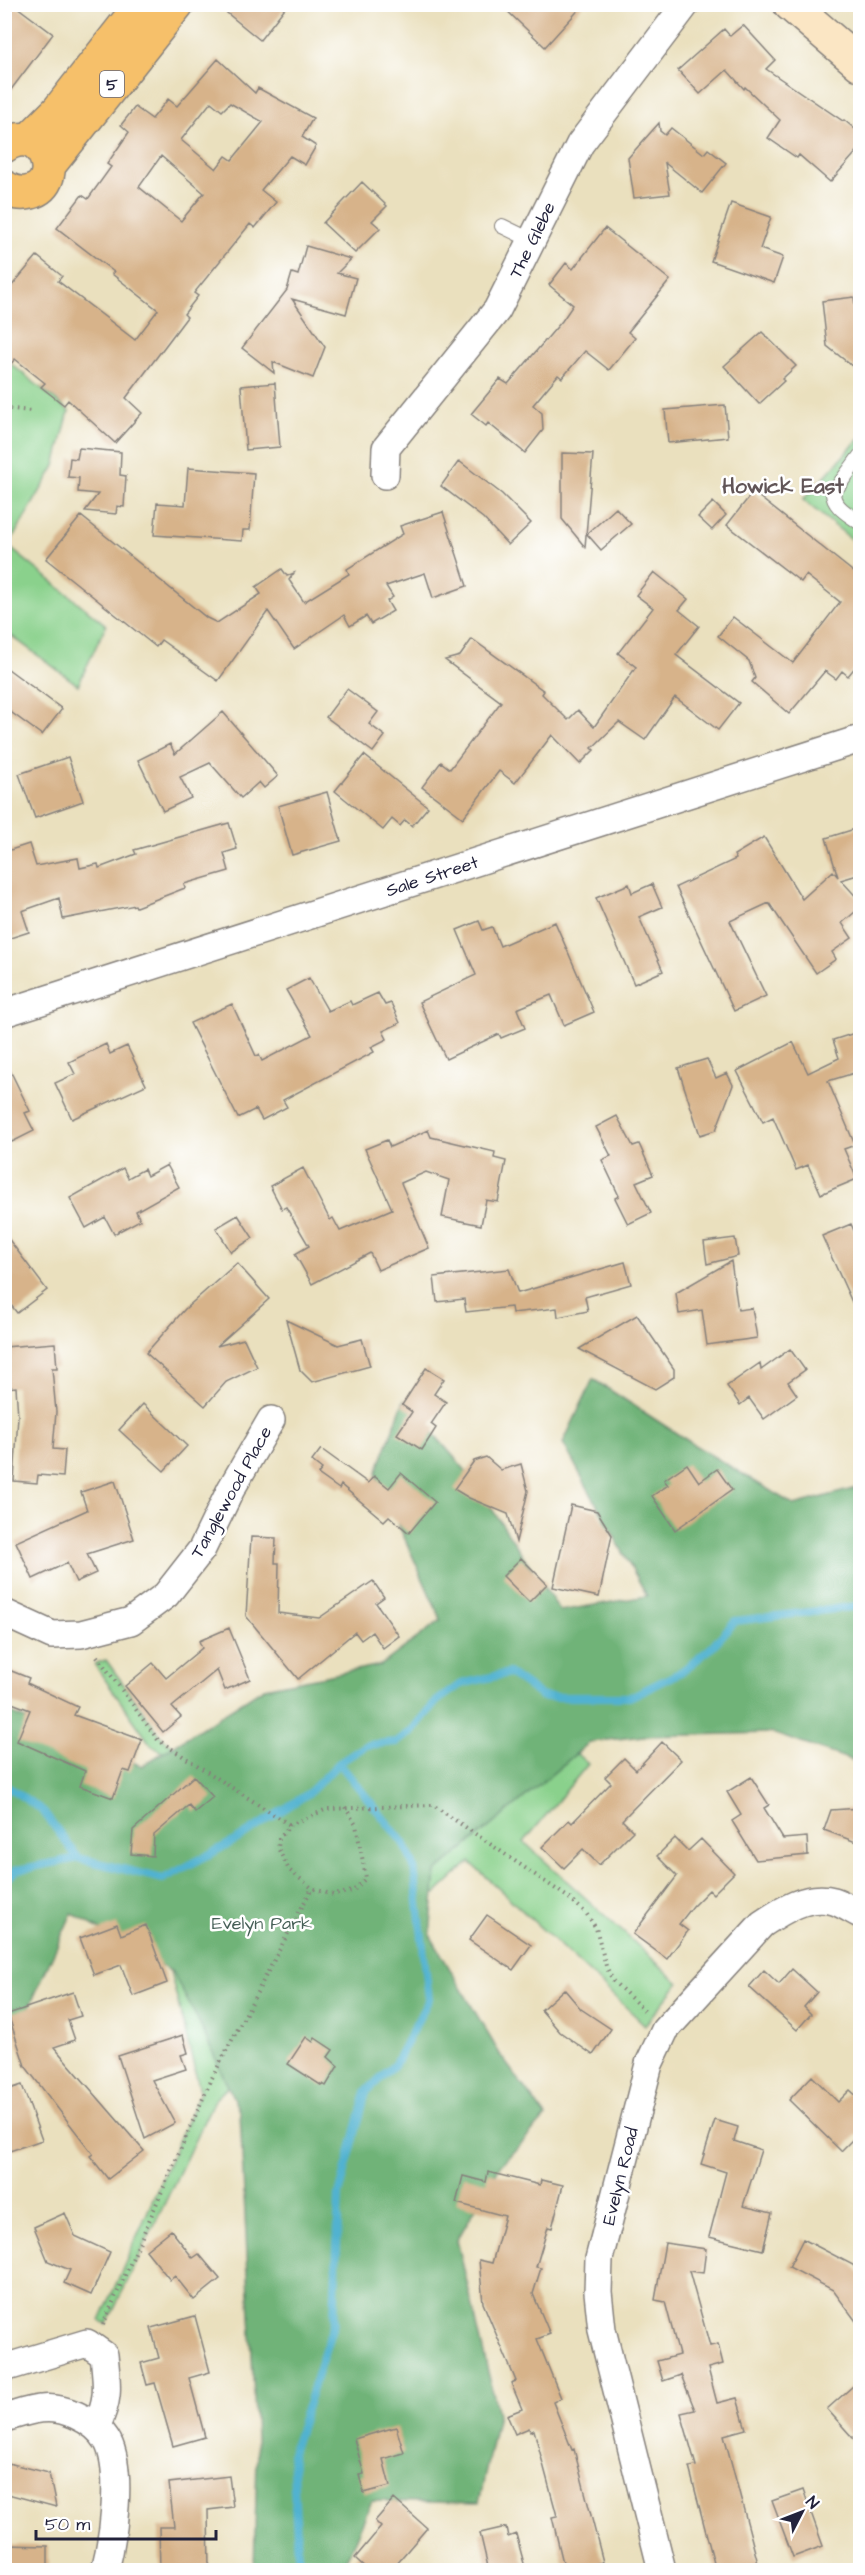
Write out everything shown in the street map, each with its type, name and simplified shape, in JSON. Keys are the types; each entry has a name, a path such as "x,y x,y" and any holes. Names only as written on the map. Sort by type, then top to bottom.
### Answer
{"main road":[{"name":"5","path":"20,145 58,111 142,4"},
{"name":"5","path":"20,145 177,4"},
{"name":"5","path":"9,198 31,192 41,186 47,176 20,145"}],"street":[{"name":"The Glebe","path":"385,475 386,448 497,310 579,144 686,4"},
{"path":"790,4 861,64"},
{"name":"Sale Street","path":"4,1013 861,739"},
{"name":"Tanglewood Place","path":"4,1612 52,1635 81,1634 131,1621 166,1595 202,1549 231,1489 271,1420"},
{"name":"Evelyn Road","path":"662,2571 602,2330 598,2292 599,2259 649,2064 665,2030 762,1924 779,1912 806,1900 833,1901 861,1914"},
{"path":"4,2368 87,2343 104,2355 107,2389 105,2408 96,2427"},
{"path":"4,2418 42,2408 64,2410 96,2427 108,2442 115,2506 112,2539 105,2571"}],"lane":[{"path":"502,226 531,240"},
{"path":"861,456 833,493 833,499 837,505 861,523"}],"path":[{"path":"4,408 32,411"},
{"path":"81,1634 158,1740 290,1825"},
{"path":"345,1808 356,1825 366,1878 353,1892 333,1895 312,1888 289,1870 280,1856 279,1839 290,1825 327,1809 345,1808 386,1808 433,1804 569,1898 586,1913 596,1928 606,1966 613,1981 665,2030"},
{"path":"93,2348 212,2078 312,1888"}],"green space":[{"path":"4,358 69,411 55,466 8,546 106,625 78,685 5,631"},
{"path":"860,438 860,546 803,500"},
{"path":"593,1379 696,1446 794,1505 860,1487 860,1763 772,1733 644,1736 590,1742 436,1872 430,1935 501,2056 546,2117 500,2166 457,2240 498,2414 479,2503 372,2501 342,2570 254,2570 257,2458 240,2113 199,2022 172,1972 72,1913 26,2014 5,2033 5,1711 142,1766 264,1688 381,1665 441,1620 376,1474 404,1400 468,1473 560,1611 647,1596 563,1443"},
{"name":"Evelyn Park","path":"106,1660 164,1740 269,1805 484,1671 588,1764 524,1842 679,1983 645,2025 470,1862 214,2100 107,2324 100,2321 200,2091 148,1883 258,1815 151,1745 94,1664"}],"building":[{"path":"4,4 13,4 53,34 4,99"},
{"path":"216,4 288,4 260,40"},
{"path":"500,4 584,4 545,47"},
{"path":"743,25 775,60 766,69 844,120 861,134 861,147 830,182 799,155 797,158 768,138 780,120 745,87 744,89 727,70 700,94 678,70 724,29 730,36"},
{"path":"218,59 255,93 258,88 313,118 302,137 316,146 305,165 290,156 261,190 276,202 255,228 250,224 194,293 198,296 184,314 187,317 126,398 142,413 115,443 68,400 64,405 41,387 45,383 15,359 4,372 4,295 37,256 62,276 58,281 135,340 158,310 57,228 82,195 88,199 111,167 107,164 129,132 121,125 135,107 152,119 168,99 177,106","holes":["211,102 222,111 230,103 263,122 232,160 226,156 216,169 181,140","161,156 204,193 181,221 139,187"]},
{"path":"659,123 660,131 665,135 671,128 704,154 708,149 726,163 702,193 665,163 670,194 634,198 628,158"},
{"path":"362,182 387,206 372,221 380,228 355,253 323,223"},
{"path":"731,203 771,217 760,249 783,257 774,283 711,261"},
{"path":"605,228 670,280 628,332 635,338 609,370 585,351 562,378 558,375 533,405 542,413 543,430 525,453 488,423 486,426 471,414 500,379 508,384 562,321 573,305 549,285 566,263 573,269"},
{"path":"306,246 351,259 337,273 356,278 346,314 292,299 325,347 313,378 273,362 274,373 242,348 287,290 292,273 298,275"},
{"path":"854,297 858,330 861,332 861,373 827,346 822,301"},
{"path":"762,332 796,366 782,379 784,381 759,404 724,366"},
{"path":"275,383 280,447 246,450 241,386"},
{"path":"725,405 728,437 668,443 665,410"},
{"path":"79,448 121,452 120,475 126,476 124,507 117,506 116,514 85,511 98,494 78,492 79,478 68,477 70,458 77,459"},
{"path":"562,453 593,454 585,547 562,519"},
{"path":"459,461 502,494 531,523 508,545 483,518 441,486"},
{"path":"188,468 254,473 250,530 243,530 242,541 154,535 157,503 185,505"},
{"path":"753,492 861,578 861,660 848,676 842,671 836,679 825,671 789,714 752,682 755,678 749,661 718,636 733,617 793,663 840,602 806,575 801,582 727,525"},
{"path":"713,502 726,515 712,530 698,517"},
{"path":"616,508 631,524 601,550 587,534"},
{"path":"443,512 467,586 433,598 425,573 386,586 393,597 387,601 393,611 371,624 366,616 350,626 344,615 294,649 268,611 218,681 161,640 156,647 46,559 81,516 207,618 217,623 261,594 256,587 282,569 287,576 294,573 289,580 304,602 349,574 347,569 403,534 400,526"},
{"path":"654,572 688,599 679,610 699,626 676,655 739,703 718,730 675,697 645,740 619,722 592,748 594,750 580,764 552,735 515,783 499,771 463,818 422,787 441,762 450,769 501,702 445,660 460,656 472,639 544,691 542,694 568,720 578,710 594,727 636,667 618,653 653,608 636,595"},
{"path":"4,666 62,709 42,735 4,707"},
{"path":"347,689 378,712 369,724 385,736 373,752 326,717"},
{"path":"223,712 278,776 264,788 259,782 241,798 210,763 180,777 191,798 163,811 138,760 170,744 175,754"},
{"path":"364,755 428,807 412,826 405,820 400,826 392,819 383,830 335,791"},
{"path":"68,757 83,801 35,818 19,774"},
{"path":"327,792 341,841 292,855 278,806"},
{"path":"229,823 237,849 224,853 229,871 184,884 185,888 136,907 135,905 63,919 59,898 22,911 29,932 4,940 4,852 29,844 36,866 78,858 80,868 98,864 99,868 136,854 134,850"},
{"path":"861,827 861,874 841,880 861,902 861,907 842,923 852,938 832,952 836,959 816,973 769,903 730,921 766,996 734,1011 676,887 736,859 734,855 764,837 802,899 833,871 838,877 826,838"},
{"path":"629,884 632,893 652,884 662,907 639,917 663,971 634,984 596,898"},
{"path":"479,921 483,930 492,927 500,946 555,922 594,1012 564,1025 551,995 517,1009 525,1028 501,1038 499,1034 446,1059 419,1002 476,975 457,930"},
{"path":"309,978 328,1011 350,1001 352,1005 378,993 385,1005 391,1003 400,1023 383,1031 387,1039 371,1047 374,1052 283,1100 287,1107 262,1120 256,1109 238,1118 190,1023 232,1004 256,1056 259,1055 262,1061 312,1035 286,990"},
{"path":"861,1031 861,1071 828,1081 855,1145 844,1149 857,1179 821,1194 808,1165 796,1170 773,1117 763,1122 737,1071 793,1042 808,1073 839,1058 833,1040"},
{"path":"106,1044 110,1054 127,1046 146,1085 72,1119 55,1083 75,1074 69,1062"},
{"path":"4,1058 30,1111 25,1113 34,1131 12,1142 4,1128"},
{"path":"707,1059 716,1078 727,1073 733,1085 716,1130 700,1135 678,1068"},
{"path":"617,1116 633,1146 639,1144 653,1175 636,1182 651,1213 628,1224 615,1198 619,1196 602,1160 611,1156 596,1127"},
{"path":"428,1130 431,1137 495,1152 494,1158 506,1161 498,1202 486,1200 481,1225 442,1217 449,1180 426,1172 401,1183 429,1248 378,1270 370,1253 312,1284 295,1254 309,1246 286,1207 282,1209 270,1186 303,1168 330,1220 333,1218 340,1231 392,1209 365,1149 387,1140 390,1147"},
{"path":"167,1165 179,1187 136,1211 140,1220 114,1234 105,1217 86,1228 70,1198 123,1168 128,1178 144,1169 147,1176"},
{"path":"238,1215 253,1238 231,1252 216,1228"},
{"path":"851,1224 861,1246 861,1322 822,1236"},
{"path":"4,1233 47,1290 17,1313 4,1296"},
{"path":"735,1238 738,1256 707,1264 704,1242"},
{"path":"731,1261 738,1310 752,1308 757,1338 707,1345 702,1310 679,1314 676,1293"},
{"path":"625,1262 631,1284 585,1297 588,1311 558,1317 557,1308 512,1313 511,1307 466,1312 464,1299 437,1302 434,1277 509,1269 518,1293"},
{"path":"237,1263 269,1299 217,1346 244,1339 257,1367 226,1382 205,1406 146,1353 185,1309"},
{"path":"637,1315 674,1369 674,1377 655,1389 579,1349"},
{"path":"286,1320 338,1345 362,1339 370,1366 312,1382 300,1370"},
{"path":"55,1343 57,1368 52,1368 56,1412 53,1449 65,1450 63,1477 38,1475 37,1483 14,1481 18,1416 16,1387 6,1388 4,1347"},
{"path":"790,1349 805,1370 788,1382 797,1395 764,1419 749,1398 740,1405 727,1386 760,1363 761,1370"},
{"path":"426,1368 444,1379 434,1394 446,1402 431,1424 436,1428 422,1450 397,1434 412,1412 402,1405"},
{"path":"143,1404 187,1446 164,1471 119,1430"},
{"path":"321,1449 368,1483 374,1476 389,1488 401,1473 435,1502 409,1533 389,1516 384,1521 341,1485 339,1489 318,1474 322,1469 312,1461"},
{"path":"486,1457 501,1470 521,1464 528,1491 516,1542 508,1514 469,1498 454,1489 474,1461"},
{"path":"687,1464 699,1482 717,1469 732,1490 675,1530 652,1496 668,1485 664,1480"},
{"path":"115,1481 134,1539 87,1554 96,1573 76,1582 67,1563 33,1579 16,1542 87,1510 81,1492"},
{"path":"571,1505 597,1511 612,1535 599,1597 553,1587"},
{"path":"251,1537 276,1538 275,1563 279,1563 278,1613 319,1618 373,1581 384,1597 376,1603 399,1636 383,1648 372,1632 361,1640 355,1632 298,1679 246,1616"},
{"path":"521,1558 547,1584 529,1602 503,1576"},
{"path":"229,1628 250,1679 225,1690 217,1670 172,1707 181,1717 163,1732 125,1686 153,1663 166,1678 202,1648 199,1641"},
{"path":"4,1668 29,1678 27,1683 78,1707 74,1715 142,1740 130,1772 123,1770 113,1798 80,1786 85,1771 17,1741 30,1710 4,1700"},
{"path":"662,1742 681,1760 622,1820 633,1831 599,1865 583,1849 564,1868 542,1847 569,1820 572,1823 611,1783 605,1777 624,1758 636,1770"},
{"path":"194,1776 213,1797 195,1812 189,1805 154,1835 153,1856 131,1854 133,1830"},
{"path":"751,1777 769,1805 764,1808 783,1839 807,1837 808,1855 756,1860 732,1821 741,1815 727,1792"},
{"path":"861,1808 861,1844 824,1830 831,1810"},
{"path":"675,1838 688,1851 701,1839 734,1873 713,1894 709,1890 693,1906 679,1924 688,1931 667,1959 633,1934 677,1876 657,1856"},
{"path":"487,1915 531,1945 513,1970 469,1940"},
{"path":"117,1924 121,1935 146,1925 167,1983 133,1996 121,1965 94,1975 80,1938"},
{"path":"792,1969 817,1992 804,2007 811,2014 797,2030 749,1987 764,1970 779,1984"},
{"path":"564,1989 581,2009 611,2029 593,2055 560,2032 541,2010"},
{"path":"73,1992 81,2016 68,2020 75,2040 54,2047 144,2151 108,2179 90,2156 93,2154 25,2066 8,2014"},
{"path":"183,2035 188,2053 181,2055 186,2069 152,2080 175,2123 145,2139 118,2056"},
{"path":"306,2037 313,2042 315,2038 333,2050 328,2057 338,2066 326,2086 323,2084 322,2086 288,2064"},
{"path":"812,2076 838,2102 850,2090 861,2100 861,2131 841,2151 789,2100"},
{"path":"22,2085 42,2140 4,2153 4,2091"},
{"path":"715,2120 738,2127 734,2141 761,2150 743,2206 772,2213 763,2250 709,2237 726,2172 701,2164"},
{"path":"488,2172 540,2185 541,2180 563,2185 552,2228 548,2227 536,2267 541,2268 533,2294 550,2334 537,2339 561,2398 553,2402 572,2450 574,2449 603,2562 565,2571 552,2517 557,2516 534,2430 530,2432 529,2428 515,2434 507,2415 522,2409 511,2383 516,2381 483,2303 479,2260 492,2263 505,2216 456,2203 463,2176 486,2182"},
{"path":"65,2213 75,2236 110,2252 91,2295 64,2283 70,2270 48,2261 34,2227"},
{"path":"171,2230 193,2258 199,2254 220,2279 194,2300 175,2276 170,2280 146,2250"},
{"path":"803,2239 853,2265 861,2275 861,2328 833,2290 789,2267"},
{"path":"665,2243 706,2249 703,2273 689,2271 710,2346 718,2344 723,2364 708,2368 717,2403 737,2398 746,2429 724,2435 760,2571 716,2571 689,2467 696,2466 681,2413 695,2410 681,2375 663,2381 657,2361 679,2355 665,2302 655,2300"},
{"path":"195,2316 210,2372 189,2378 205,2437 173,2446 155,2383 147,2385 141,2363 159,2358 151,2328"},
{"path":"861,2379 861,2447 827,2409"},
{"path":"396,2427 404,2453 383,2459 390,2486 364,2493 359,2475 364,2474 354,2439"},
{"path":"8,2463 49,2473 56,2507 4,2493 4,2477"},
{"path":"229,2476 233,2507 208,2510 209,2571 160,2571 159,2527 174,2527 169,2483"},
{"path":"803,2490 823,2546 793,2557 772,2501"},
{"path":"394,2499 427,2528 390,2571 369,2571 355,2558 381,2527 375,2521"},
{"path":"506,2527 508,2537 516,2534 526,2571 489,2571 480,2533"},
{"path":"4,2545 48,2546 48,2571 4,2571"}],"waterway":[{"path":"4,1880 17,1870 78,1858 163,1879 238,1839 309,1793 339,1763 367,1745 397,1742 412,1731 437,1701 461,1684 509,1673 543,1697 630,1697 681,1672 710,1649 735,1621 860,1606"},
{"path":"299,2570 292,2453 334,2322 339,2195 366,2092 395,2064 429,1999 414,1867 405,1845 339,1763"},
{"path":"4,1784 43,1811 78,1858"}],"district":[{"name":"Howick East","path":"783,486"}]}
